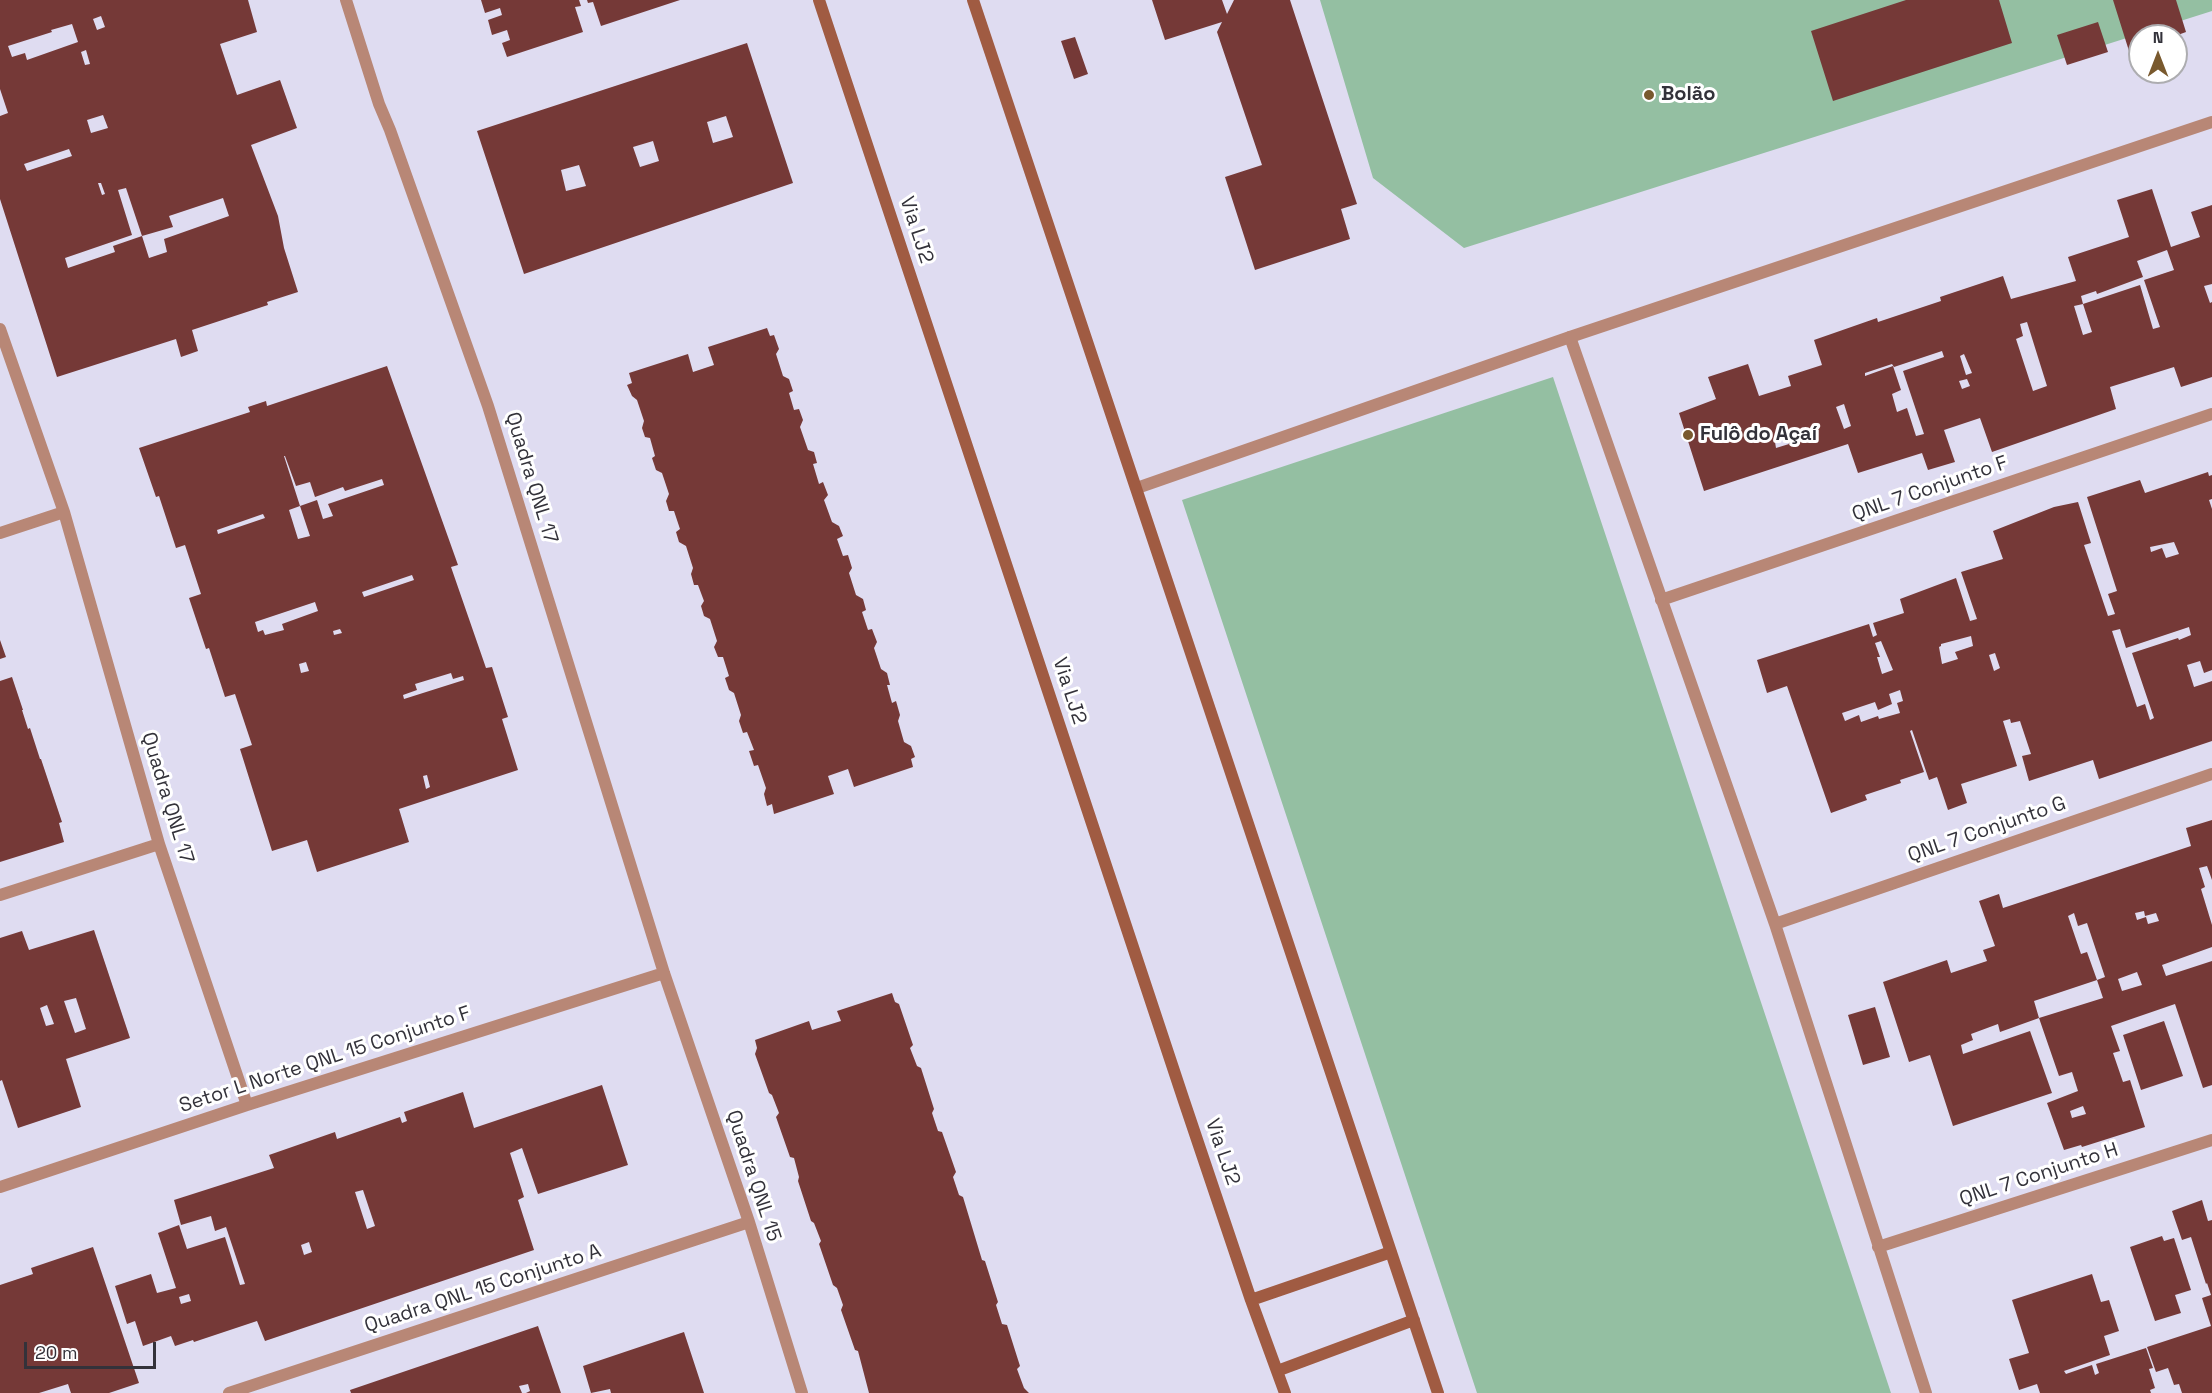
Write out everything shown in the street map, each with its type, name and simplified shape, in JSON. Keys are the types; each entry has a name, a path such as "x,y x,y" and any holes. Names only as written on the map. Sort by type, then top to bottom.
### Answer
{"main road":[{"name":"Via LJ2","path":"819,0 1251,1300 1285,1393"},
{"path":"973,0 1438,1393"},
{"path":"1251,1300 1391,1252"},
{"path":"1277,1371 1414,1320"}],"street":[{"name":"Quadra QNL 17","path":"346,0 379,104 488,406 664,973"},
{"path":"1137,488 1570,337 2212,122"},
{"name":"Quadra QNL 17","path":"0,329 64,512 159,844 248,1105"},
{"path":"1570,337 1775,924 1926,1393"},
{"name":"QNL 7 Conjunto F","path":"1661,600 2212,414"},
{"path":"0,533 64,512"},
{"name":"QNL 7 Conjunto G","path":"1775,924 2212,774"},
{"path":"0,895 159,844"},
{"name":"Setor L Norte QNL 15 Conjunto F","path":"0,1187 248,1105 664,973"},
{"name":"Quadra QNL 15","path":"664,973 749,1222 802,1393"},
{"name":"QNL 7 Conjunto H","path":"1878,1246 2212,1140"},
{"name":"Quadra QNL 15 Conjunto A","path":"229,1393 749,1222"}],"green space":[{"name":"Bolão","path":"1320,0 2212,0 2212,11 2171,24 2128,24 2128,38 1464,248 1373,178"},
{"path":"1553,377 1891,1393 1477,1393 1182,500"}],"building":[{"path":"0,0 248,0 257,32 220,44 237,95 280,80 297,128 251,145 278,216 284,248 298,292 267,302 268,305 192,330 198,351 181,357 176,339 57,377 0,199 0,116 8,113 0,89","holes":["101,16 105,27 97,30 93,19","72,24 78,42 27,60 25,53 12,57 8,46 52,32 51,30","86,50 90,64 85,65 81,52","103,115 108,128 91,133 87,120","69,149 72,156 27,171 24,164","98,183 101,183 105,194 102,195","126,188 142,236 113,246 115,252 68,268 65,258 132,235 118,190","223,198 229,216 164,239 167,252 149,258 142,236 173,227 169,216"]},
{"path":"481,0 579,0 581,6 575,7 583,32 507,57 502,43 510,40 507,30 492,35 488,20 502,15 500,8 485,13"},
{"path":"587,0 680,0 601,26 593,2 588,3"},
{"path":"1152,0 1222,0 1227,14 1234,0 1290,0 1357,204 1341,209 1350,239 1255,270 1225,177 1262,165 1217,32 1222,22 1165,40"},
{"path":"1906,0 1999,0 2012,43 1833,101 1811,31"},
{"path":"2113,0 2176,0 2184,24 2128,24 2128,48"},
{"path":"2098,22 2108,52 2067,65 2057,35"},
{"path":"1075,37 1088,74 1074,79 1061,41"},
{"path":"747,43 793,183 524,274 477,131","holes":["726,116 733,137 713,143 707,122","653,141 659,161 640,167 633,147","579,165 586,186 566,191 561,170"]},
{"path":"2152,189 2171,247 2200,237 2191,212 2212,205 2212,284 2204,286 2210,303 2212,302 2212,377 2181,387 2174,367 2110,387 2116,409 1992,452 1980,418 1944,430 1955,462 1928,470 1922,453 1858,473 1848,444 1704,491 1679,413 1716,399 1708,377 1748,364 1759,396 1791,386 1788,376 1822,365 1814,340 1877,318 1878,322 1941,301 1940,297 2003,276 2011,299 2076,281 2068,257 2129,237 2117,200","holes":["2167,250 2174,270 2144,280 2160,327 2153,329 2140,285 2083,304 2081,296 2096,291 2097,294 2143,277 2137,261","2083,304 2092,332 2083,335 2074,306","2027,322 2047,386 2033,391 2016,339 2023,336 2020,324","1942,351 1944,357 1903,371 1924,434 1916,436 1907,408 1897,412 1892,394 1901,390 1893,366 1865,376 1865,373 1892,364 1894,367","1964,354 1972,373 1966,375 1960,356","1967,379 1970,386 1962,389 1959,381","1844,404 1851,426 1844,429 1836,407","1787,438 1789,444 1776,448 1775,442"]},
{"path":"767,328 770,336 774,335 779,349 776,354 783,376 789,379 793,391 789,393 794,410 799,409 803,420 800,427 808,450 814,452 817,463 813,464 819,484 823,482 828,495 824,500 832,522 839,526 843,536 837,539 843,556 848,555 852,568 849,573 856,595 863,599 866,610 862,612 868,630 872,629 877,642 874,648 881,669 887,673 890,685 887,685 892,703 896,701 900,715 898,721 904,742 911,746 915,757 911,759 913,767 854,787 848,769 828,776 834,794 774,814 772,804 767,806 764,794 766,788 758,765 754,766 749,751 754,750 747,732 743,733 739,721 741,715 734,693 729,690 725,678 729,676 723,657 718,657 714,647 717,641 710,619 704,616 701,606 704,601 698,585 694,585 691,574 693,568 686,546 679,542 676,532 680,529 674,511 669,511 666,501 669,494 662,473 656,470 652,458 655,456 650,438 645,437 642,428 644,421 637,400 632,396 627,385 632,383 629,373 688,354 693,372 714,365 708,347"},
{"path":"387,366 458,565 451,567 486,668 492,667 508,717 502,719 518,770 399,809 409,842 317,872 307,840 272,851 240,749 252,745 235,694 225,697 209,648 206,649 189,598 201,594 185,545 176,548 159,496 156,497 139,448 250,412 248,407 266,401 267,406","holes":["284,456 296,486 310,482 315,497 343,487 345,491 382,479 384,485 328,504 333,516 323,519 317,500 300,506","300,506 310,536 298,539 289,510","263,514 265,518 218,534 217,530","412,575 414,580 364,597 362,592","315,602 318,611 282,624 284,630 265,635 263,630 258,632 255,622","340,629 342,633 334,635 333,631","306,662 309,671 301,673 299,664","451,673 453,679 463,676 464,680 404,699 403,695 417,690 415,684","427,775 430,787 426,789 423,776"]},
{"path":"2208,472 2209,476 2212,475 2212,499 2209,500 2212,509 2212,670 2204,673 2200,661 2187,665 2194,687 2212,681 2212,741 2099,779 2093,760 2029,781 2022,756 2031,754 2020,721 2011,723 2010,719 2003,721 2017,766 1961,784 1967,803 1948,810 1937,777 1929,780 1912,730 1910,731 1924,772 1900,780 1901,783 1865,795 1867,800 1831,813 1787,686 1767,693 1757,660 1869,624 1873,637 1877,635 1873,623 1904,613 1900,599 1956,578 1970,621 1977,619 1961,572 2003,559 1993,531 2054,507 2078,502 2091,543 2084,545 2108,616 2115,614 2108,594 2117,591 2087,497 2140,480 2145,493","holes":["2174,542 2179,554 2166,558 2162,548 2151,552 2150,547","2189,627 2191,635 2132,653 2154,718 2150,720 2145,704 2137,707 2112,631 2120,629 2126,648","1971,636 1973,646 1955,652 1958,659 1942,664 1939,647 1941,644","1881,641 1893,670 1882,674 1877,657 1880,657 1875,643","1995,653 2000,668 1994,671 1989,655","1900,690 1903,701 1897,703 1900,713 1879,719 1878,716 1861,722 1859,715 1845,721 1842,713 1875,702 1878,710 1892,704 1889,694"]},
{"path":"0,640 6,657 0,659"},
{"path":"12,677 28,729 30,728 62,822 59,823 64,842 0,862 0,681"},
{"path":"2212,820 2212,880 2207,866 2199,868 2205,887 2201,889 2212,925 2212,947 2162,965 2166,976 2212,961 2212,1085 2203,1088 2175,1004 2111,1026 2120,1051 2113,1053 2123,1082 2130,1080 2145,1127 2082,1147 2081,1145 2064,1150 2047,1103 2078,1091 2072,1072 2059,1076 2039,1018 2000,1032 1998,1024 1971,1034 1973,1040 1961,1045 1963,1054 2030,1031 2052,1093 1953,1126 1930,1055 1909,1062 1883,982 1947,960 1951,973 1987,961 1983,950 1995,946 1979,901 1999,894 2003,908 2191,846 2186,828","holes":["2144,911 2145,916 2156,913 2159,921 2148,924 2146,917 2137,920 2135,913","2074,913 2078,926 2087,923 2105,977 2097,980 2087,952 2081,954 2068,916","2137,972 2142,985 2122,991 2118,979","2097,980 2103,998 2039,1018 2034,1001","2083,1106 2086,1114 2072,1118 2070,1111"]},
{"path":"94,930 130,1038 66,1059 81,1107 18,1128 2,1080 0,1081 0,938 22,931 29,950","holes":["76,998 86,1029 75,1033 64,1001","47,1005 54,1024 46,1026 40,1008"]},
{"path":"892,993 895,1002 899,1004 913,1045 910,1048 917,1066 921,1068 934,1109 932,1113 938,1131 942,1132 956,1172 953,1177 959,1195 963,1197 982,1260 985,1261 998,1302 996,1305 1002,1324 1007,1325 1020,1366 1017,1369 1024,1388 1029,1393 869,1393 858,1351 855,1350 841,1310 843,1305 837,1288 833,1285 819,1244 821,1241 811,1221 798,1181 794,1158 790,1157 776,1117 779,1113 755,1054 757,1048 755,1040 809,1021 812,1030 841,1021 837,1011"},
{"path":"1875,1007 1890,1057 1863,1065 1848,1015"},
{"path":"2164,1021 2183,1076 2141,1090 2123,1035"},
{"path":"602,1085 628,1165 538,1194 522,1148 510,1153 524,1197 518,1200 534,1250 265,1341 257,1321 194,1342 193,1340 175,1346 171,1336 143,1346 135,1321 127,1324 115,1286 151,1274 157,1293 176,1288 158,1233 179,1225 187,1249 225,1237 240,1285 245,1284 226,1227 215,1231 211,1216 181,1225 174,1200 274,1168 269,1155 335,1132 337,1139 400,1117 402,1123 407,1121 404,1112 463,1092 474,1128","holes":["363,1190 375,1226 367,1229 355,1192","309,1242 312,1252 304,1255 301,1245","189,1294 191,1301 181,1304 179,1297"]},
{"path":"2202,1200 2208,1221 2212,1220 2212,1393 2182,1393 2179,1384 2174,1385 2168,1368 2156,1372 2147,1347 2211,1326 2202,1298 2211,1295 2207,1283 2191,1237 2182,1240 2172,1211"},
{"path":"2162,1236 2164,1241 2174,1238 2191,1290 2175,1295 2181,1313 2155,1321 2130,1247"},
{"path":"93,1247 139,1383 109,1393 71,1393 68,1384 39,1393 0,1393 0,1285 33,1274 31,1268"},
{"path":"2092,1274 2101,1302 2109,1300 2119,1331 2104,1336 2110,1355 2064,1371 2066,1374 2092,1365 2095,1375 2099,1373 2096,1364 2146,1348 2153,1368 2149,1369 2155,1388 2150,1390 2151,1393 2040,1393 2037,1384 2019,1390 2009,1359 2029,1353 2012,1300"},
{"path":"538,1326 561,1393 526,1393 530,1391 528,1384 519,1386 522,1393 351,1393 350,1390"},
{"path":"684,1332 704,1393 611,1393 610,1389 591,1393 583,1366"}],"place":[{"name":"Bolão","path":"1649,95"},
{"name":"Fulô do Açaí","path":"1688,435"}]}
